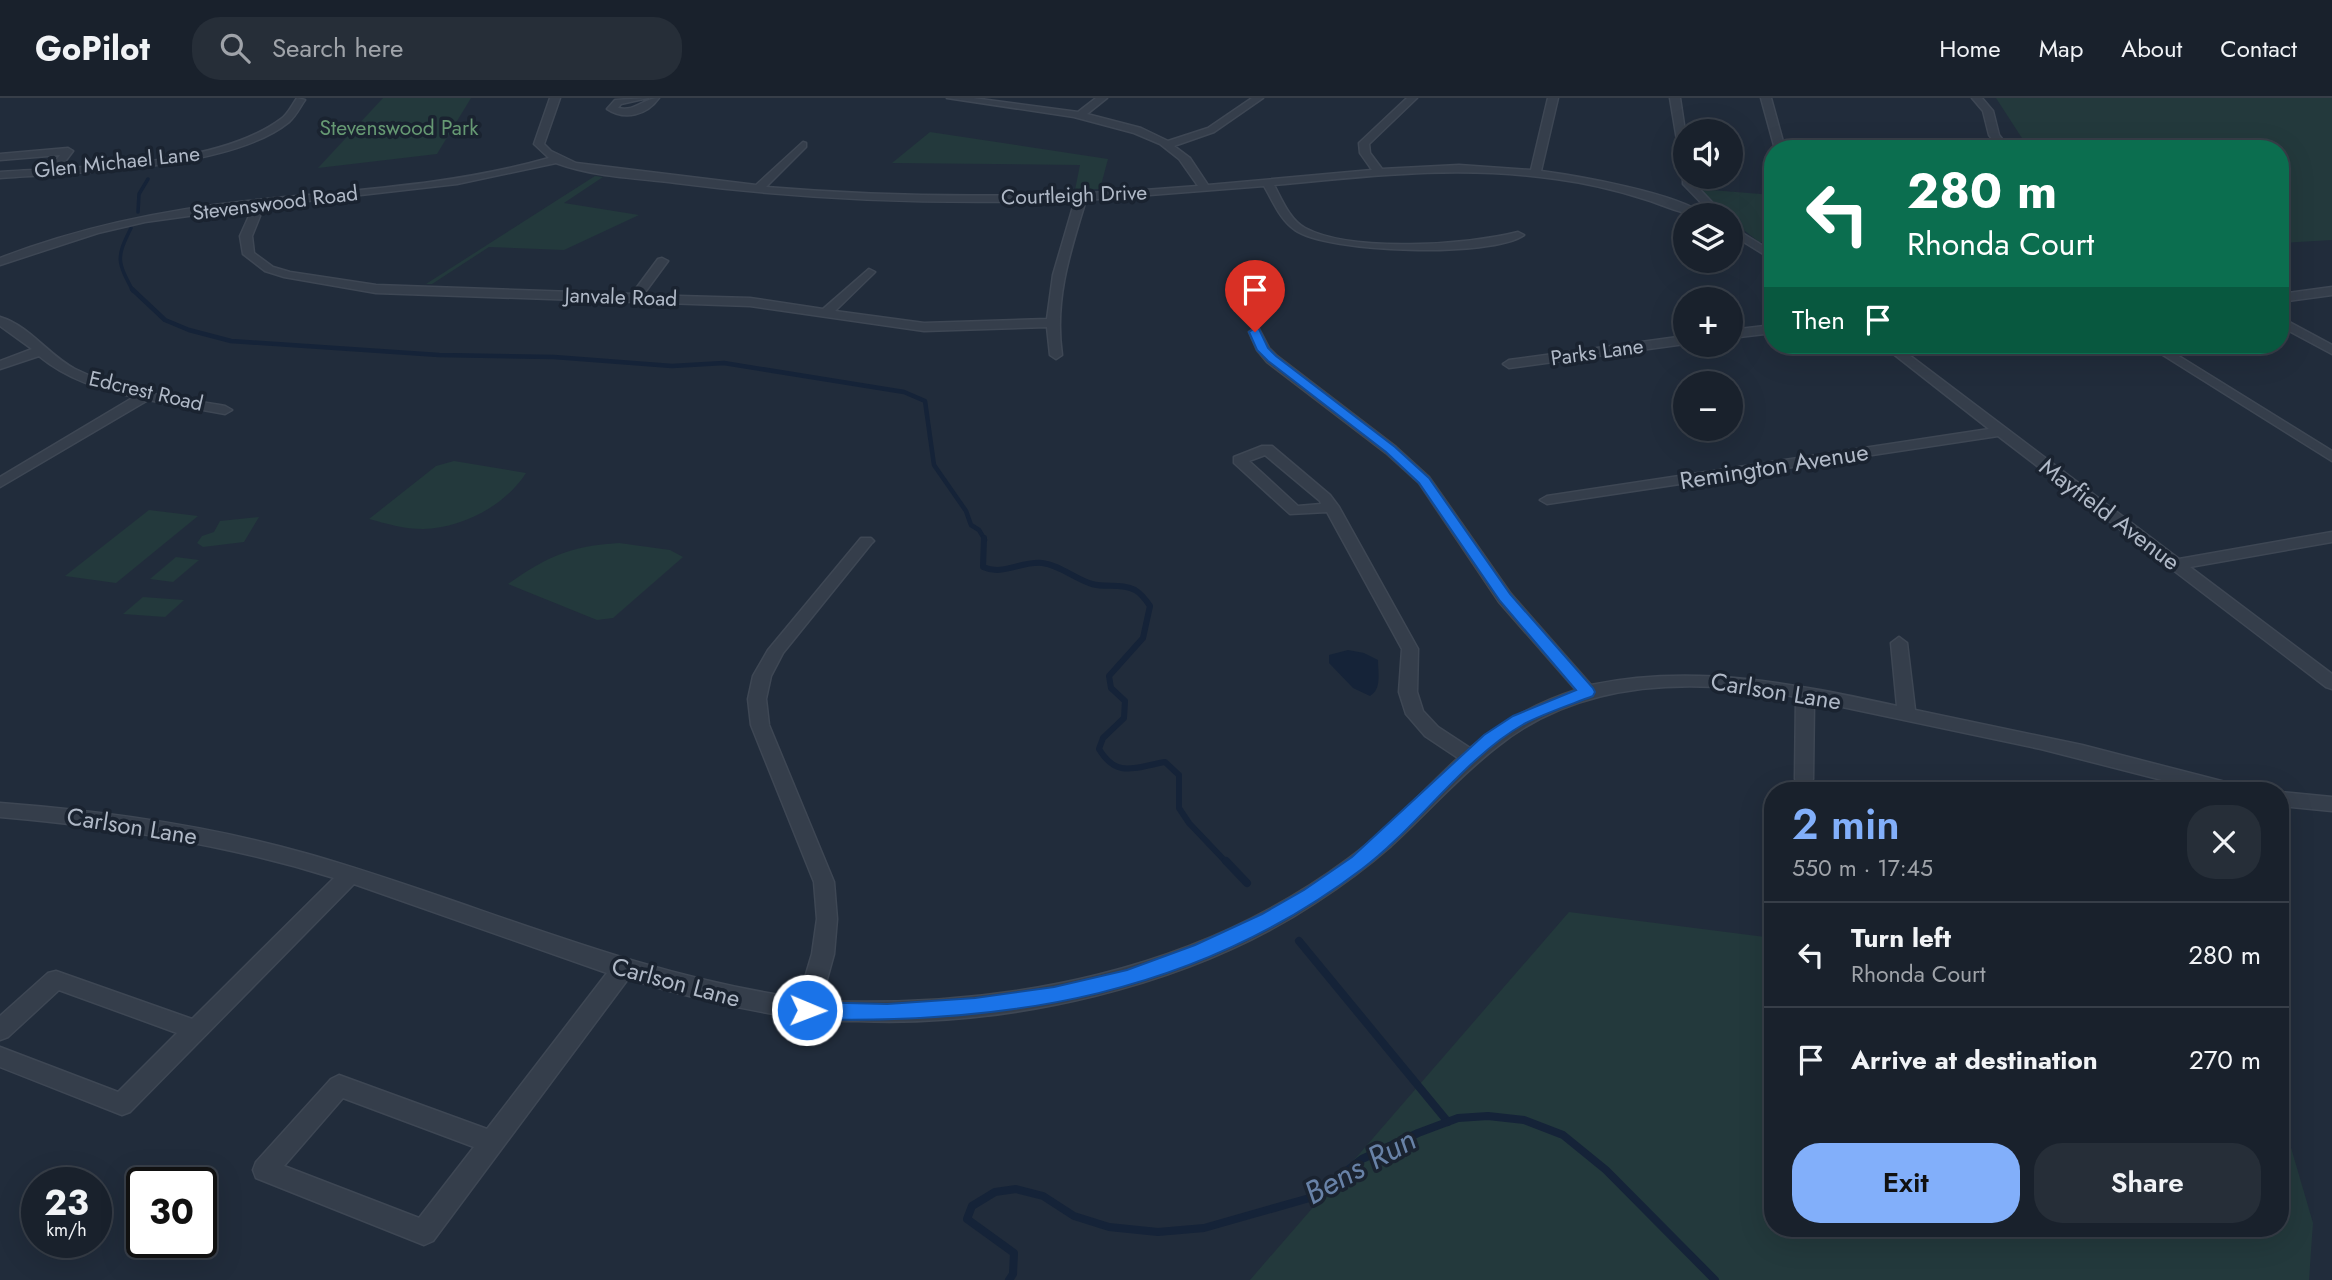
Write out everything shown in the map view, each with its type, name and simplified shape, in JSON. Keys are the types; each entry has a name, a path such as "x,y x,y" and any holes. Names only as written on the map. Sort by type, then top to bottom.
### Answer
{"street":[{"path":"554,160 539,144 555,98"},
{"path":"643,98 623,100 615,103 612,109 638,111 649,106 654,98"},
{"path":"952,98 1079,116 1116,124 1166,145 1183,156 1205,188"},
{"path":"1079,116 1102,98"},
{"path":"1166,145 1211,130 1258,98"},
{"path":"1379,172 1366,153 1364,143 1412,98"},
{"path":"1535,173 1553,98"},
{"path":"1675,98 1678,119"},
{"path":"1766,98 1778,140"},
{"path":"1977,98 1988,111 1998,140"},
{"name":"Glen Michael Lane","path":"0,175 152,161 217,150 276,127 286,120 300,100"},
{"path":"758,189 803,145"},
{"path":"0,157 68,151 60,161 0,169"},
{"name":"Stevenswood Road","path":"0,262 48,243 123,223 259,205 436,188 500,176 554,160"},
{"name":"Courtleigh Drive","path":"554,160 680,181 758,189 964,199 1081,197 1379,172 1461,168 1535,173 1595,183 1673,189"},
{"path":"1267,182 1294,225 1333,242 1371,246 1493,242 1518,234"},
{"path":"1678,189 1690,203"},
{"path":"1678,189 1700,203"},
{"path":"1056,355 1051,323 1055,284 1081,197"},
{"name":"Janvale Road","path":"259,205 246,236 249,254 268,269 328,283 412,292 750,302 924,327 1051,323"},
{"path":"1743,236 1764,251"},
{"path":"635,298 662,261"},
{"path":"826,313 869,272"},
{"path":"2289,297 2332,290"},
{"name":"Edcrest Road","path":"0,321 19,332 54,363 92,381 225,410"},
{"path":"2289,326 2332,350"},
{"path":"1743,333 1764,330"},
{"path":"1255,332 1263,350 1272,359 1391,450 1424,480 1505,598 1587,692"},
{"name":"Parks Lane","path":"1509,364 1673,342"},
{"path":"0,365 40,351"},
{"name":"Mayfield Avenue","path":"1900,354 2332,683"},
{"path":"2167,354 2332,457"},
{"path":"0,483 147,395"},
{"name":"Remington Avenue","path":"1547,500 2001,431"},
{"path":"1332,507 1295,511 1240,460 1267,449 1317,488 1332,507 1410,649 1412,672 1408,690 1414,712 1433,733 1470,757"},
{"path":"2178,564 2332,537"},
{"path":"807,1010 823,954 827,919 824,882 760,725 757,699 762,676 776,650 866,541"},
{"path":"1899,643 1908,715"},
{"name":"Carlson Lane","path":"0,810 112,821 209,837 350,874 622,970 743,1000 807,1010 887,1013 975,1007 1054,996 1127,979 1202,951 1279,913 1358,862 1470,757 1519,720 1587,692 1644,682 1695,679 1747,682 2054,745 2198,782"},
{"path":"1804,779 1805,692"},
{"path":"2289,800 2332,804"},
{"path":"0,1057 122,1104 350,874"},
{"path":"492,1142 338,1086 265,1170 424,1232 622,970"},
{"path":"0,1030 56,980 196,1030"}],"green space":[{"name":"Stevenswood Park","path":"383,98 471,98 437,154 318,168"},
{"path":"1996,98 2332,98 2332,240 2289,242 2289,140 2023,140"},
{"path":"930,132 1108,159 1100,189 1075,190 1080,165 892,163"},
{"path":"595,176 603,177 564,203 639,215 564,250 489,247 432,284 426,284"},
{"path":"1699,189 1764,194 1764,242 1759,242 1743,229 1743,203 1713,203"},
{"path":"454,461 526,473 507,496 467,520 438,528 416,529 369,519 436,466"},
{"path":"149,510 198,516 116,583 65,576"},
{"path":"259,517 244,542 203,547 197,543 202,536 214,532 220,521"},
{"path":"619,543 670,550 683,557 613,618 597,620 508,584 560,554"},
{"path":"176,557 199,560 173,582 150,579"},
{"path":"143,597 184,600 165,617 123,614"},
{"path":"1569,912 1764,937 1764,1237 2289,1237 2289,1141 2313,1223 2309,1280 1250,1280"}],"water":[{"path":"1348,650 1364,653 1378,660 1378,685 1370,696 1353,688 1329,663 1329,655"}],"waterway":[{"path":"138,212 139,194 148,179"},
{"path":"131,228 120,260 132,289"},
{"path":"132,289 165,320 189,330 231,341 439,355 554,357 672,366 724,363 904,392 925,401 934,465 966,511 971,525 979,530 984,538"},
{"path":"984,538 983,567 998,570 1034,563 1049,564 1092,584 1130,588 1145,599 1150,606 1143,638 1109,676 1111,688 1125,701 1124,718 1103,738 1099,749 1120,768 1136,768 1165,762 1179,775 1179,808 1189,823 1227,863"},
{"path":"1226,861 1247,883"},
{"path":"1299,941 1448,1122"},
{"name":"Bens Run","path":"1448,1122 1458,1118 1488,1116 1524,1120 1563,1135 1606,1170 1715,1280"},
{"name":"Bens Run","path":"1009,1280 1013,1274 1014,1253 967,1219 972,1206 995,1192 1016,1189 1043,1196 1074,1216 1109,1227 1158,1232 1204,1228 1313,1197 1362,1159 1448,1122"}],"route":[{"path":"807,1010 887,1013 975,1007 1054,996 1127,979 1202,951 1269,919 1311,895 1358,862 1470,757 1519,720 1547,706 1587,692 1505,598 1424,480 1391,450 1272,359 1263,350 1255,332"}]}
